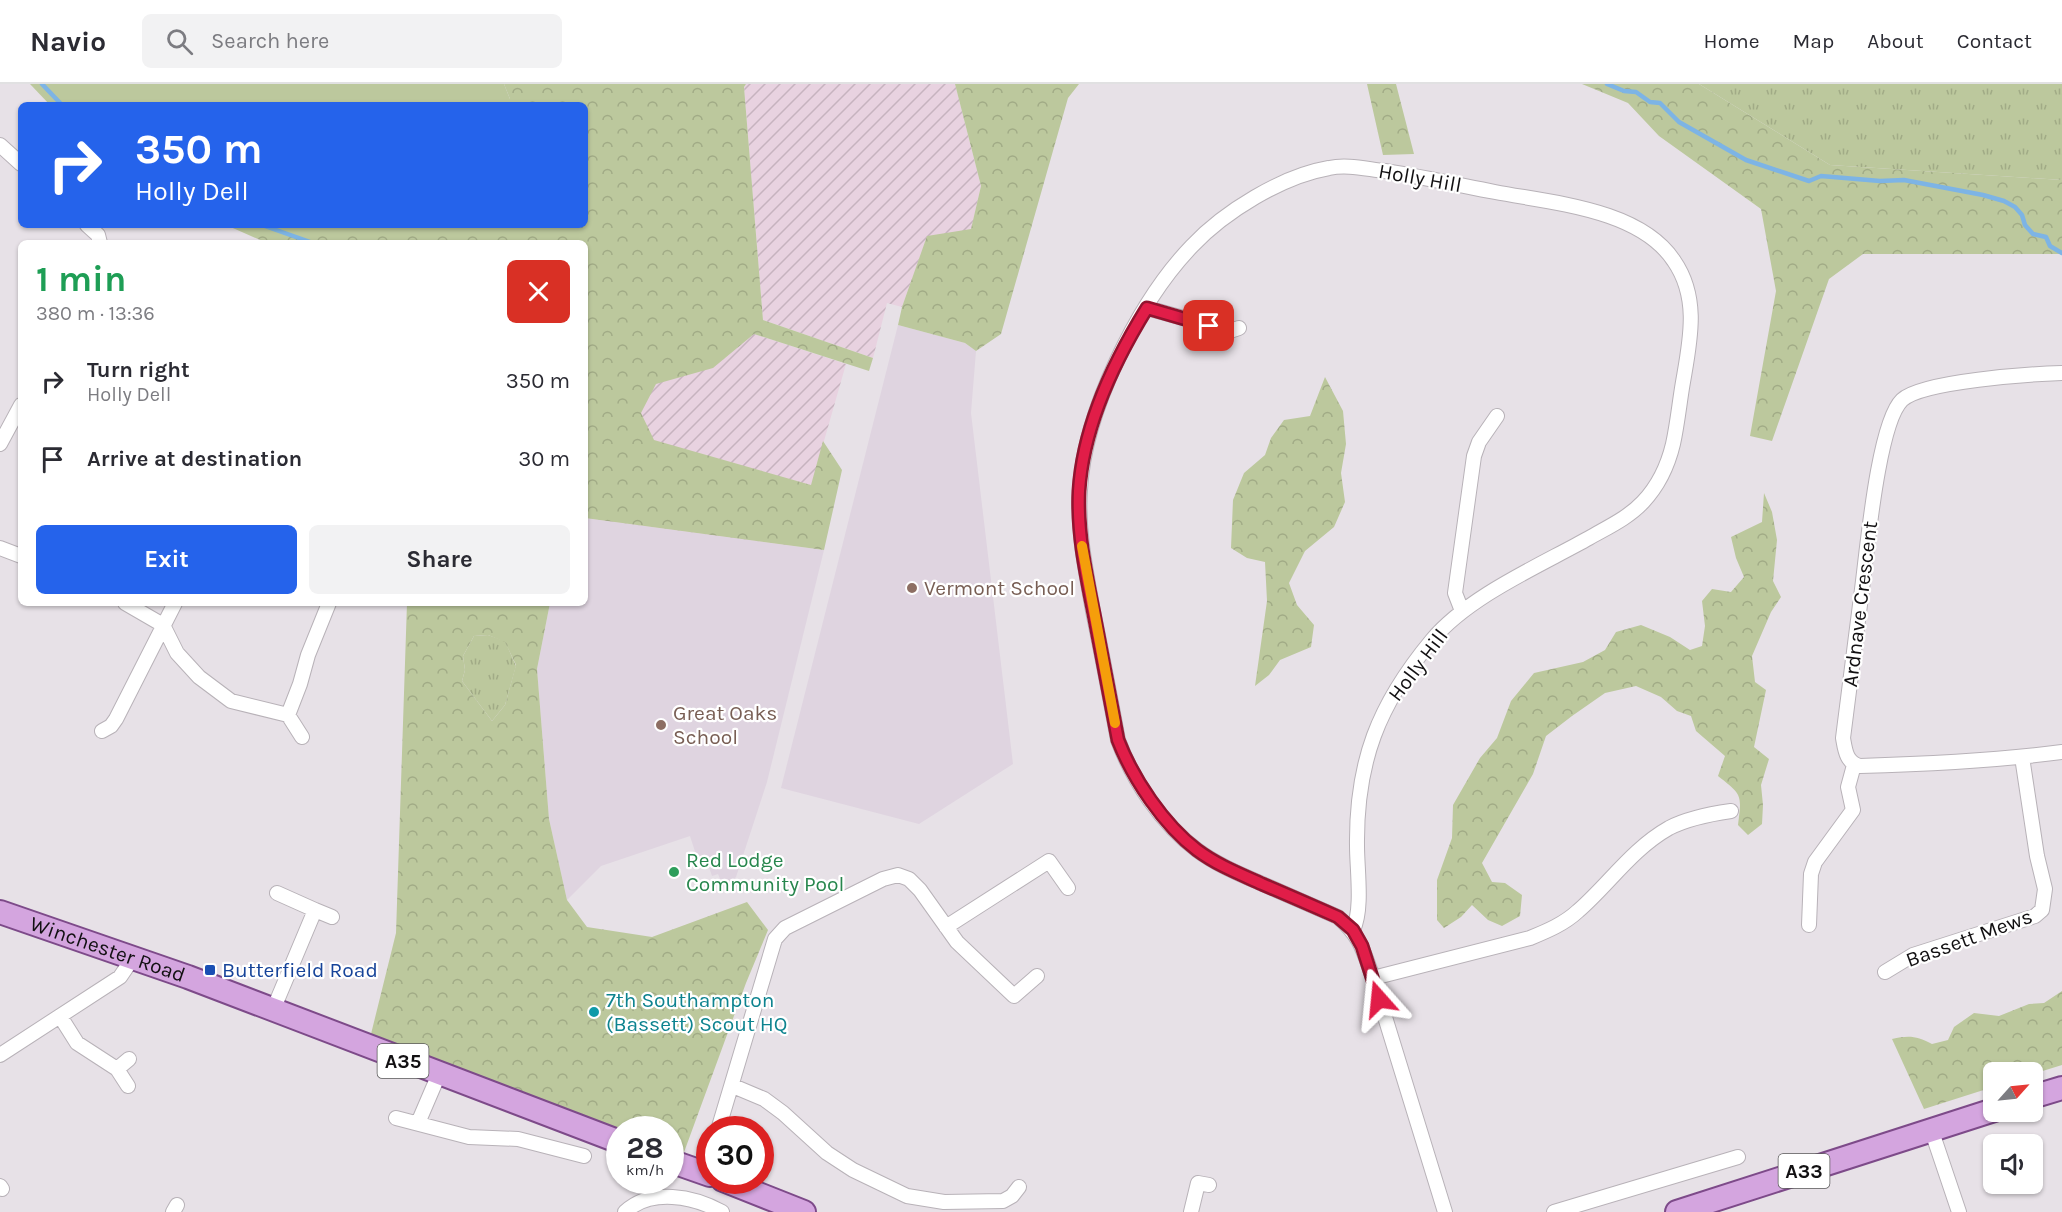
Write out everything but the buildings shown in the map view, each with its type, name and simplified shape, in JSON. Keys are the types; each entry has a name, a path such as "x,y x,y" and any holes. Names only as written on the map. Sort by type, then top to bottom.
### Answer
{"main road":[{"name":"Winchester Road","path":"0,912 133,958 606,1137"},
{"path":"2043,1094 2062,1088"},
{"name":"A33","path":"1677,1212 1983,1113"},
{"path":"753,1194 777,1207 804,1212"}],"street":[{"path":"0,145 18,161"},
{"name":"Holly Hill","path":"1353,930 1357,915 1357,825 1360,785 1366,754 1393,693 1434,638 1462,611 1622,520 1640,506 1655,489 1673,445 1692,328 1685,283 1676,263 1647,233 1606,214 1408,175 1348,166 1327,168 1300,176 1264,193 1208,230 1170,271 1123,347 1106,386 1083,459 1079,492 1082,553 1118,740 1126,762 1176,832 1198,851 1223,866 1338,917 1353,930 1362,946 1373,978 1445,1212"},
{"path":"90,228 98,235 99,240"},
{"path":"1147,308 1230,331 1239,328"},
{"name":"Ardnave Crescent","path":"1854,765 1849,760 1843,738 1875,488 1890,423 1901,400 1911,393 1932,387 2005,377 2062,373"},
{"path":"0,444 18,411"},
{"path":"1462,611 1455,593 1474,456 1479,442 1497,416"},
{"path":"0,548 18,555"},
{"path":"129,606 163,625 177,652 200,677 231,701 288,715 302,737"},
{"path":"102,730 111,726 116,719 173,606"},
{"path":"288,715 327,606"},
{"path":"1809,925 1817,903 1810,874 1815,862 1859,812 1848,787 1854,765 1926,764 2062,752"},
{"name":"Bassett Mews","path":"1885,972 1913,955 2035,916 2042,910 2045,889 2037,856 2022,757"},
{"path":"1373,978 1530,938 1551,929 1579,911 1622,865 1651,840 1671,827 1698,817 1731,811"},
{"path":"946,927 1049,861 1068,888"},
{"path":"723,1116 775,939 785,928 883,879 898,875 909,879 920,890 957,942 1014,996 1037,976"},
{"path":"277,893 332,917"},
{"path":"273,1010 315,910"},
{"path":"0,1054 120,977 133,958"},
{"path":"60,1016 77,1043 117,1069 128,1086"},
{"path":"117,1069 129,1059"},
{"path":"418,1124 439,1074"},
{"path":"733,1086 764,1099 827,1153 853,1170 907,1196 944,1202 1003,1201 1012,1196 1019,1187"},
{"path":"396,1118 469,1137 518,1139 565,1159 584,1156"},
{"path":"1931,1129 1959,1212"},
{"path":"1554,1212 1738,1157"},
{"path":"1191,1212 1198,1182"},
{"path":"625,1212 633,1204 660,1196 676,1197 717,1209"}],"shaded area":[{"path":"746,84 955,84 981,186 971,230 927,237 902,307 887,303 873,358 763,320 744,87"},
{"name":"Vermont School","path":"898,325 965,343 976,351 971,413 1013,764 919,824 781,788"},
{"path":"754,334 846,364 794,546 588,518 588,390"},
{"name":"Great Oaks School","path":"588,518 824,550 767,782 736,877 724,888 718,874 712,876 708,864 700,867 690,836 601,866 567,900 549,819 537,669 549,606 588,606"}],"green space":[{"path":"30,84 504,84 510,99 510,102 47,102"},
{"path":"504,84 746,84 744,87 763,320 873,358 869,371 754,334 713,368 656,384 641,413 654,440 811,485 823,441 842,470 824,550 588,518 588,240 260,240 233,228 588,228 588,102 510,102"},
{"path":"955,84 1079,84 1068,98 1001,334 976,351 965,343 898,325 927,236 971,229 981,186"},
{"path":"1367,84 1396,84 1414,154 1383,155"},
{"path":"1582,84 1699,84 1830,165 2062,180 2062,254 1863,254 1829,279 1772,441 1750,436 1776,291 1761,209 1659,136 1628,103"},
{"path":"1699,84 2062,84 2062,180 1830,165"},
{"path":"1325,377 1343,411 1346,444 1341,473 1345,502 1334,527 1305,551 1289,583 1297,605 1314,625 1311,647 1280,660 1269,675 1255,686 1267,601 1265,562 1247,558 1231,548 1233,500 1244,473 1265,455 1271,438 1284,420 1310,416"},
{"path":"1764,493 1772,512 1777,540 1773,581 1781,597 1771,612 1752,656 1755,682 1766,690 1754,747 1769,759 1761,785 1762,824 1748,835 1738,825 1740,801 1738,796 1732,787 1718,776 1725,756 1696,731 1691,716 1677,711 1661,697 1636,686 1605,693 1546,736 1533,774 1482,863 1492,882 1505,883 1522,895 1520,916 1502,926 1488,920 1472,905 1461,917 1444,928 1437,920 1437,880 1452,838 1453,805 1480,758 1497,738 1511,701 1534,673 1583,662 1605,650 1616,632 1641,625 1670,637 1690,650 1702,646 1705,626 1702,601 1712,589 1731,592 1744,577 1731,537 1762,522"},
{"path":"407,606 549,606 537,669 549,819 567,900 587,927 652,937 747,902 768,930 746,983 684,1152 684,1116 606,1116 606,1126 371,1034 396,933","holes":["488,635 505,642 516,665 505,705 492,721 462,681 465,670 463,656 474,636"]},
{"path":"488,635 505,641 516,666 505,705 492,721 462,681 465,670 463,656 474,636"},
{"path":"2062,991 2062,1065 2043,1071 2043,1062 1983,1062 1983,1090 1924,1109 1892,1039 1913,1037 1932,1044 1948,1040 1954,1027 1974,1013 1999,1016 2029,1004 2044,1003"}],"waterway":[{"path":"42,84 59,102"},
{"path":"1607,84 1624,91 1636,92 1650,102 1660,103 1679,122 1746,160 1809,181 1821,176 1880,181 1904,180 2004,201 2015,207 2033,234 2046,237 2050,246 2062,253"},
{"path":"270,228 304,240"}],"slow traffic":[{"path":"1082,546 1115,723"}],"place":[{"name":"Vermont School","path":"912,588"},
{"name":"Great Oaks School","path":"661,725"},
{"name":"Red Lodge Community Pool","path":"674,872"},
{"name":"Butterfield Road","path":"210,970"},
{"name":"7th Southampton (Bassett) Scout HQ","path":"594,1012"}],"route":[{"path":"1209,326 1147,308 1123,347 1106,386 1083,459 1079,492 1082,553 1118,740 1126,762 1158,809 1176,832 1198,851 1223,866 1338,917 1353,930 1362,946 1379,999"}]}
